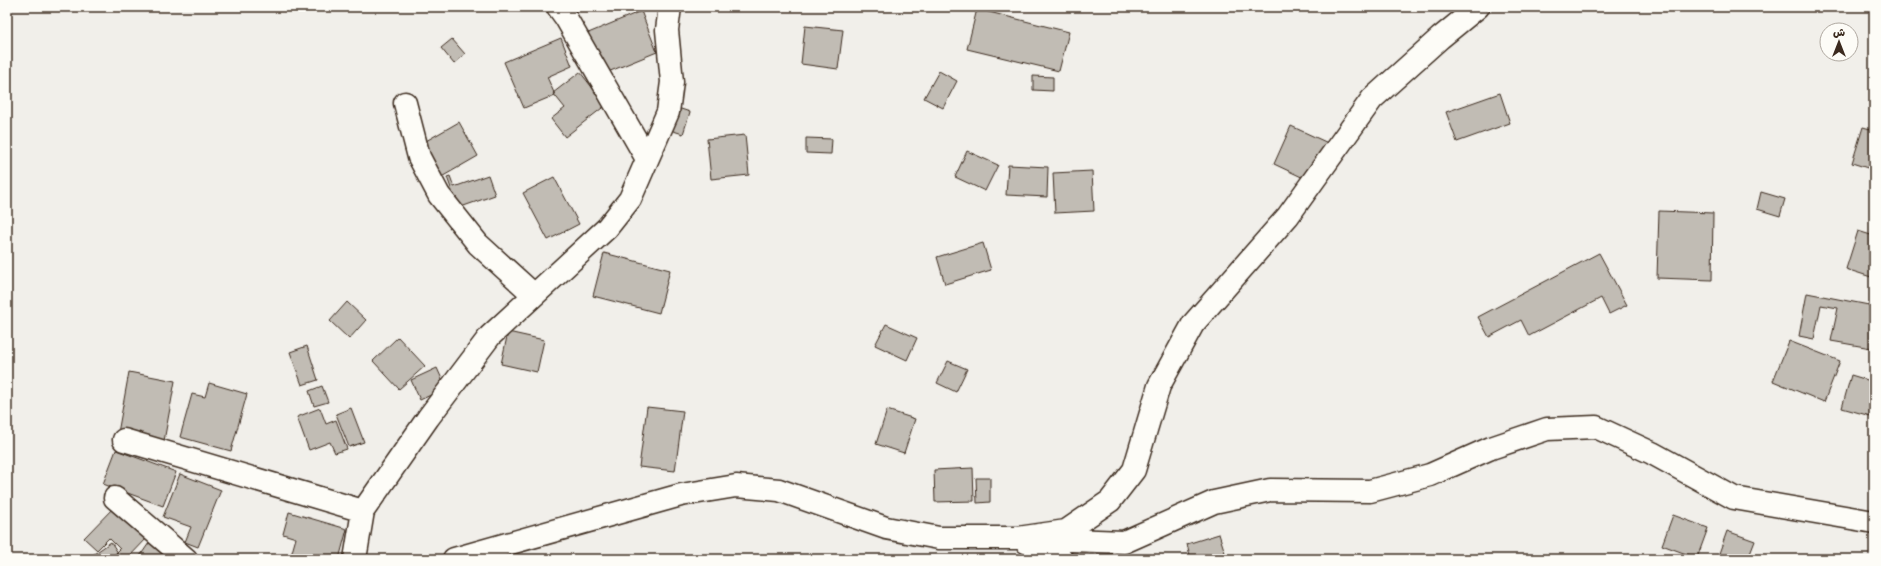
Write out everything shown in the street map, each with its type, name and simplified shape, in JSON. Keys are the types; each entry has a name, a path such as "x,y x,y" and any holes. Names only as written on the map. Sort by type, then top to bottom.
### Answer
{"street":[{"path":"558,7 566,18 647,159"},
{"path":"355,559 363,511 428,418 490,336 607,228 630,199 668,112 672,82 667,30 670,7"},
{"path":"1018,538 1066,531 1110,501 1134,470 1159,386 1193,324 1288,216 1372,99 1440,38 1478,7"},
{"path":"405,103 418,157 439,195 478,244 534,295"},
{"path":"454,559 681,495 736,486 779,490 886,528 940,538 1018,538 1124,542 1214,502 1270,490 1370,491 1430,475 1491,448 1547,429 1596,427 1652,454 1734,498 1874,522"},
{"path":"124,440 363,511"},
{"path":"115,498 186,559"},
{"path":"1018,538 1061,559"}],"building":[{"path":"977,9 1069,32 1059,71 967,49"},
{"path":"641,11 657,52 603,74 586,34"},
{"path":"805,26 843,30 838,69 801,64"},
{"path":"561,38 572,66 547,77 555,95 524,108 504,62"},
{"path":"452,39 465,54 454,64 441,48"},
{"path":"939,71 957,81 943,108 924,98"},
{"path":"580,72 606,105 565,137 551,119 565,108 553,93"},
{"path":"1033,76 1053,77 1053,91 1033,90"},
{"path":"1500,93 1510,123 1457,142 1446,112"},
{"path":"678,108 690,112 683,134 670,130"},
{"path":"459,122 478,156 438,179 419,145"},
{"path":"1291,126 1328,143 1310,181 1274,164"},
{"path":"1863,127 1874,130 1874,170 1852,163"},
{"path":"745,135 749,175 711,179 707,139"},
{"path":"806,138 832,139 831,154 806,153"},
{"path":"967,151 998,165 985,191 955,177"},
{"path":"1008,165 1048,167 1047,197 1006,195"},
{"path":"1092,171 1094,211 1055,213 1053,173"},
{"path":"488,175 495,195 458,208 447,177 450,176 454,187"},
{"path":"554,177 579,224 548,240 523,193"},
{"path":"1761,192 1785,199 1780,216 1757,209"},
{"path":"1659,211 1713,213 1712,280 1657,278"},
{"path":"1858,231 1874,236 1874,267 1871,277 1846,269"},
{"path":"983,243 991,270 945,284 937,257"},
{"path":"604,253 670,270 659,313 593,296"},
{"path":"1599,253 1627,305 1609,314 1601,298 1529,336 1521,320 1489,337 1478,317"},
{"path":"1807,293 1874,306 1874,332 1871,348 1831,341 1838,308 1821,305 1814,339 1799,336"},
{"path":"347,302 366,320 349,339 330,321"},
{"path":"886,324 917,338 907,360 875,345"},
{"path":"508,332 544,340 537,372 501,364"},
{"path":"398,337 425,366 399,389 373,361"},
{"path":"1789,341 1840,361 1824,402 1773,381"},
{"path":"307,346 318,380 302,385 290,352"},
{"path":"948,361 967,369 956,392 937,383"},
{"path":"437,368 446,388 420,400 411,380"},
{"path":"129,372 175,381 164,441 118,433"},
{"path":"1851,375 1874,382 1874,417 1842,408"},
{"path":"209,383 247,394 231,451 180,437 192,394 205,397"},
{"path":"322,386 328,402 314,406 309,391"},
{"path":"647,407 683,411 675,471 639,467"},
{"path":"320,408 326,424 336,420 347,449 335,453 330,442 309,450 297,417"},
{"path":"351,408 364,442 349,447 336,414"},
{"path":"887,410 915,419 904,453 876,444"},
{"path":"116,450 176,472 163,506 103,484"},
{"path":"973,468 974,501 935,502 934,470"},
{"path":"180,474 221,490 198,547 185,542 191,527 163,517"},
{"path":"976,478 990,478 990,502 977,503"},
{"path":"115,506 148,537 127,559 110,559 120,549 109,538 97,550 84,538"},
{"path":"289,512 347,529 339,559 290,559 296,538 283,534"},
{"path":"1673,515 1708,528 1697,558 1662,545"},
{"path":"1727,531 1755,541 1748,559 1717,559"},
{"path":"1219,534 1227,559 1191,559 1187,544"},
{"path":"151,540 179,559 138,559"},
{"path":"111,542 118,553 108,559 97,559 94,554"}]}
